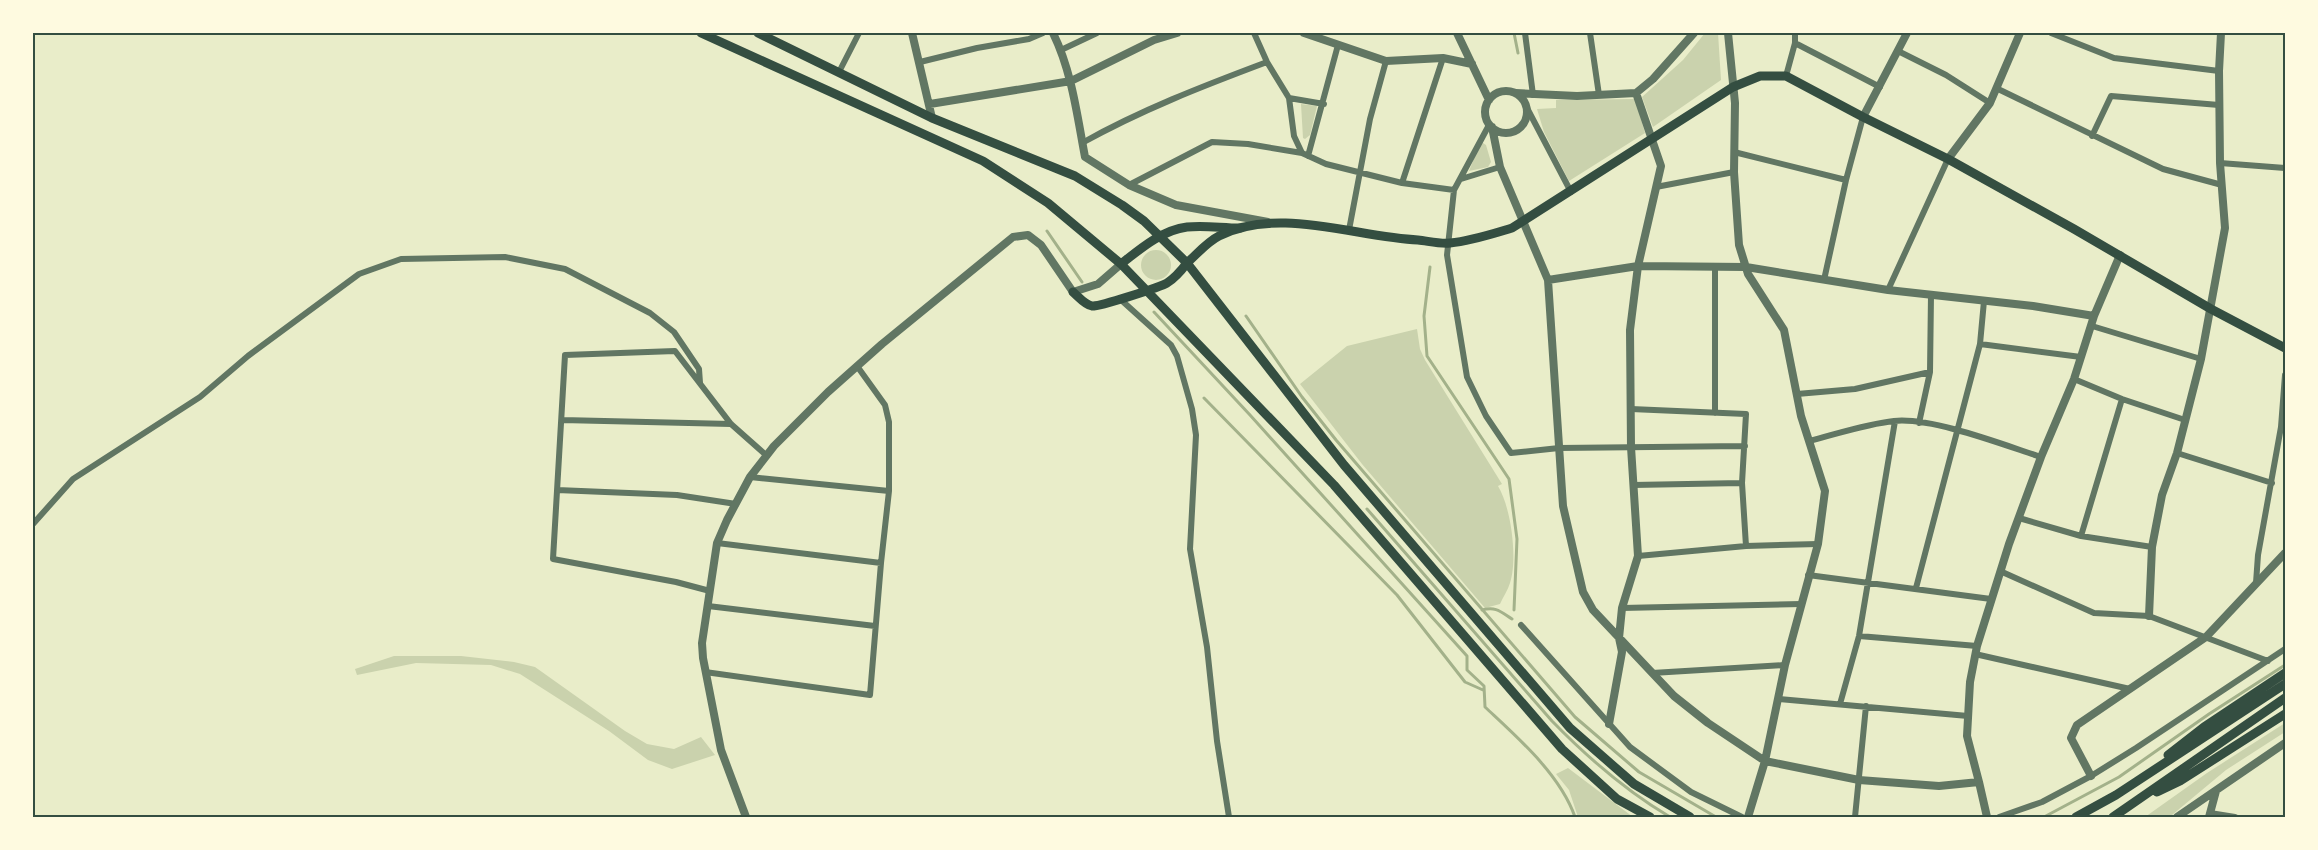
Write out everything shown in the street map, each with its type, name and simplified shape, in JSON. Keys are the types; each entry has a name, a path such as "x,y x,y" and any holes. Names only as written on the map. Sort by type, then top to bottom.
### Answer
{"main road":[{"path":"701,33 983,161 1048,203 1121,264 1334,485 1562,749 1617,799 1650,817"},
{"path":"758,33 932,118 1075,176 1122,204 1161,236 1187,263 1344,465 1570,729 1634,784 1690,817"},
{"path":"1121,264 1161,236 1172,230 1187,227 1240,228 1272,223 1349,230 1406,240 1448,243 1472,240 1512,228 1733,87 1760,76 1786,76 1948,159 2120,255 2211,309 2285,348"},
{"path":"1073,292 1084,303 1094,306 1147,290 1156,290 1168,283 1217,237 1240,228"},
{"path":"2211,309 2285,340"},
{"path":"2116,795 2204,727 2285,673"},
{"path":"2076,817 2116,795 2285,684"},
{"path":"2113,817 2285,698"},
{"path":"2128,807 2180,781 2285,714"}],"street":[{"path":"839,72 859,33"},
{"path":"912,33 932,118"},
{"path":"920,62 977,48 1029,39 1043,33"},
{"path":"1053,33 1071,81 1084,157 1129,185 1176,205 1272,223"},
{"path":"1061,50 1096,33"},
{"path":"930,104 1071,81 1154,39 1177,33"},
{"path":"1254,33 1267,62 1289,98 1294,136 1305,154"},
{"path":"1305,33 1386,61 1443,58 1472,64"},
{"path":"1457,33 1488,100"},
{"path":"1526,33 1533,95"},
{"path":"1590,33 1599,95"},
{"path":"1692,33 1668,64 1636,93 1533,95 1510,91 1498,92 1488,100 1484,113 1491,126 1500,167 1548,280 1563,506 1583,592 1593,610 1674,696 1708,723 1765,761 1859,780 1939,786 1979,782"},
{"path":"1728,33 1735,103 1734,172 1739,245 1748,274 1784,330 1801,416 1825,491 1818,544 1785,664 1765,761 1748,817"},
{"path":"1786,76 1795,43 1795,33"},
{"path":"1824,280 1846,180 1863,117 1906,33"},
{"path":"1888,290 1948,159 1990,103 2020,33"},
{"path":"2051,33 2114,58 2219,71"},
{"path":"2149,616 2152,547 2162,495 2177,453 2201,359 2224,228 2219,105 2221,33"},
{"path":"1795,43 1880,87"},
{"path":"1305,154 1324,104 1338,45"},
{"path":"1898,51 1959,83 1990,103"},
{"path":"1402,183 1443,58"},
{"path":"1349,230 1370,119 1386,61"},
{"path":"1082,143 1126,119 1200,87 1267,62"},
{"path":"1996,88 2163,169 2222,185"},
{"path":"1516,93 1525,102 1571,192"},
{"path":"1609,724 1622,652 1619,638 1622,608 1638,556 1631,447 1630,330 1638,266 1661,166 1636,93"},
{"path":"2092,136 2111,96 2219,105"},
{"path":"1289,98 1324,104"},
{"path":"1491,126 1501,132 1515,131 1525,121 1527,108"},
{"path":"1491,126 1454,190 1446,255 1467,377 1486,416 1511,453 1558,448 1745,446"},
{"path":"1129,185 1212,142 1248,144 1305,154 1326,164 1402,183 1454,190"},
{"path":"1734,152 1846,180"},
{"path":"2220,163 2285,168"},
{"path":"1461,178 1500,167"},
{"path":"1656,187 1734,172"},
{"path":"746,817 722,750 707,689 702,643 717,543 750,477 828,392 1012,237 1028,235 1037,240 1073,292 1098,284 1121,264"},
{"path":"1987,817 1967,736 1970,682 1976,650 1990,599 2041,457 2074,379 2094,316 2120,255"},
{"path":"33,524 73,478 200,397 248,356 359,274 401,259 505,257 565,269 651,313 674,332 699,369 700,383"},
{"path":"1548,280 1638,266 1746,267 1888,290 2032,306 2094,316"},
{"path":"1715,267 1715,413"},
{"path":"1919,423 1930,372 1932,295"},
{"path":"1120,299 1171,345 1177,356 1192,409 1196,435 1190,549 1207,647 1217,741 1229,817"},
{"path":"1916,588 1980,344 1984,301"},
{"path":"2092,326 2201,359"},
{"path":"1980,344 2081,357"},
{"path":"710,591 676,582 553,559 565,355 675,351 731,424 767,456"},
{"path":"705,672 870,695 881,562 890,491 889,422 885,405 857,366"},
{"path":"1797,394 1855,389 1930,372"},
{"path":"2256,583 2258,555 2281,427 2285,375"},
{"path":"2074,379 2122,399 2185,420"},
{"path":"2080,536 2122,399"},
{"path":"1631,409 1746,414 1742,483 1746,546"},
{"path":"562,420 731,424"},
{"path":"1809,441 1895,421 1959,431 2041,457"},
{"path":"1840,704 1859,636 1870,583 1895,421"},
{"path":"2177,453 2272,483"},
{"path":"750,477 890,491"},
{"path":"1633,485 1742,483"},
{"path":"557,490 677,495 736,504"},
{"path":"2019,518 2080,536 2152,547"},
{"path":"717,543 881,562"},
{"path":"1638,556 1746,546 1818,544"},
{"path":"2091,776 2071,738 2077,725 2206,637 2285,553"},
{"path":"2000,571 2094,613 2149,616 2268,661"},
{"path":"1808,574 1990,599"},
{"path":"1622,608 1801,604"},
{"path":"708,606 875,626"},
{"path":"1521,625 1630,747 1691,792 1742,817"},
{"path":"1859,636 1976,650 2130,689"},
{"path":"1999,817 2042,802 2091,776 2285,649"},
{"path":"1651,673 1785,664"},
{"path":"1779,699 1968,716"},
{"path":"1855,817 1866,706"},
{"path":"2177,817 2285,743"},
{"path":"2216,791 2210,815 2235,817"}],"green space":[{"path":"1705,33 1718,33 1721,80 1653,127 1642,97 1683,60"},
{"path":"1635,99 1645,133 1569,181 1544,132 1537,109 1556,108 1556,100"},
{"path":"1301,104 1317,106 1310,135 1305,139 1303,138"},
{"path":"1480,144 1486,145 1491,162 1488,167 1469,171"},
{"path":"1156,250 1167,254 1171,265 1167,276 1156,280 1145,276 1141,265 1145,254"},
{"path":"1417,329 1420,349 1425,360 1502,484 1498,486 1510,520 1513,561 1510,583 1500,604 1485,608 1362,464 1300,384 1347,346"},
{"path":"394,656 461,656 514,662 535,667 647,744 674,749 701,737 715,755 672,769 648,760 609,731 520,674 491,665 416,663 357,675 355,669"},
{"path":"2285,723 2285,732 2226,770 2172,815 2145,817 2207,773"},
{"path":"1568,768 1633,817 1578,817 1569,790 1556,774"}],"waterway":[{"path":"1514,33 1518,53"},
{"path":"1047,231 1082,282"},
{"path":"1430,267 1424,316 1427,356 1509,479 1517,539 1514,610"},
{"path":"1154,312 1467,656 1467,670 1484,686 1485,707 1524,744 1548,771 1568,801 1575,817"},
{"path":"1246,316 1302,397 1336,440 1575,717 1639,772 1716,817"},
{"path":"1204,398 1397,595 1465,682 1483,690"},
{"path":"1367,509 1552,721 1608,773 1670,817"},
{"path":"1482,610 1495,609 1512,619"},
{"path":"2044,817 2119,777 2209,714 2285,665"}]}
